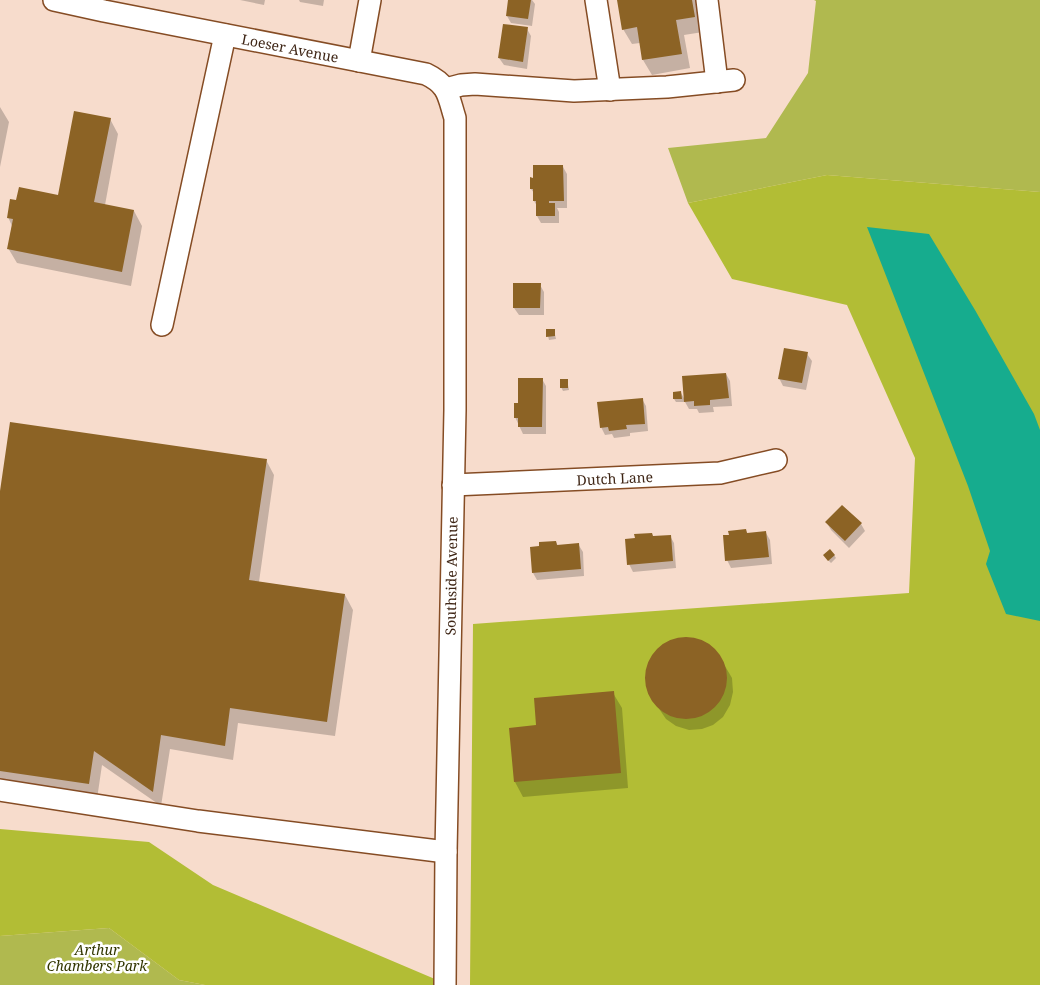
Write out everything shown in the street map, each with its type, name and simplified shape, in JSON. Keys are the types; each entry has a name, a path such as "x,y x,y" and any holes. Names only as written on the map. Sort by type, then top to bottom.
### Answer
{"street":[{"name":"Loeser Avenue","path":"54,0 104,6 225,35 426,74 436,79 446,89"},
{"path":"359,61 370,0"},
{"path":"596,0 610,90"},
{"path":"446,89 475,84 556,91 610,90 725,81 707,0"},
{"path":"162,325 225,35"},
{"name":"Southside Avenue","path":"445,985 453,485 455,167 455,118 446,89"},
{"name":"Dutch Lane","path":"453,485 720,473 776,460"},
{"path":"0,790 198,821 446,852"}],"green space":[{"path":"814,0 1040,0 1040,192 827,175 688,203 668,148 766,138 808,73 816,1"},
{"path":"827,175 1040,192 1040,985 470,985 473,624 909,593 915,458 847,305 732,279 688,203"},
{"path":"0,829 149,842 213,885 449,985 205,985 179,980 109,928 0,936"},
{"name":"Arthur Chambers Park","path":"109,928 179,980 205,985 0,985 0,936"}],"water":[{"path":"867,227 929,234 1034,414 1040,430 1040,621 1006,614 986,564 990,551 968,486"}],"building":[{"path":"508,0 531,0 528,19 506,16"},
{"path":"617,0 692,0 695,17 676,20 682,54 642,60 637,27 622,30"},
{"path":"503,24 528,27 523,62 498,58"},
{"path":"74,111 111,118 94,202 134,210 122,272 7,249 13,219 7,218 10,199 16,200 19,187 58,195"},
{"path":"533,165 563,165 564,201 549,201 549,203 555,203 555,216 536,216 536,201 533,201 533,189 530,189 530,177 533,178"},
{"path":"513,283 541,283 540,308 513,308"},
{"path":"546,329 555,329 555,336 546,337"},
{"path":"784,348 808,352 802,383 778,379"},
{"path":"726,373 729,398 710,400 710,405 694,406 694,401 684,402 682,376"},
{"path":"518,378 543,378 542,427 518,427 518,418 514,418 514,403 518,403"},
{"path":"560,379 568,379 568,388 560,388"},
{"path":"681,391 682,399 673,399 673,392"},
{"path":"643,398 645,424 626,425 627,429 609,431 608,427 600,428 597,402"},
{"path":"10,422 267,459 249,580 345,594 327,722 230,708 225,746 161,735 153,792 94,751 89,784 0,771 0,491"},
{"path":"842,505 862,523 845,541 825,522"},
{"path":"746,529 747,533 766,531 769,557 725,561 723,535 729,535 728,531"},
{"path":"652,533 653,536 671,535 673,561 627,565 625,539 635,538 634,534"},
{"path":"556,541 557,545 579,543 581,569 532,573 530,547 539,546 539,542"},
{"path":"830,549 835,555 828,561 823,555"},
{"path":"686,637 702,640 715,649 724,662 727,678 724,694 715,707 702,716 686,719 670,716 657,707 648,694 645,678 648,662 657,649 670,640"},
{"path":"614,691 621,773 514,782 509,728 536,725 534,698"}]}
